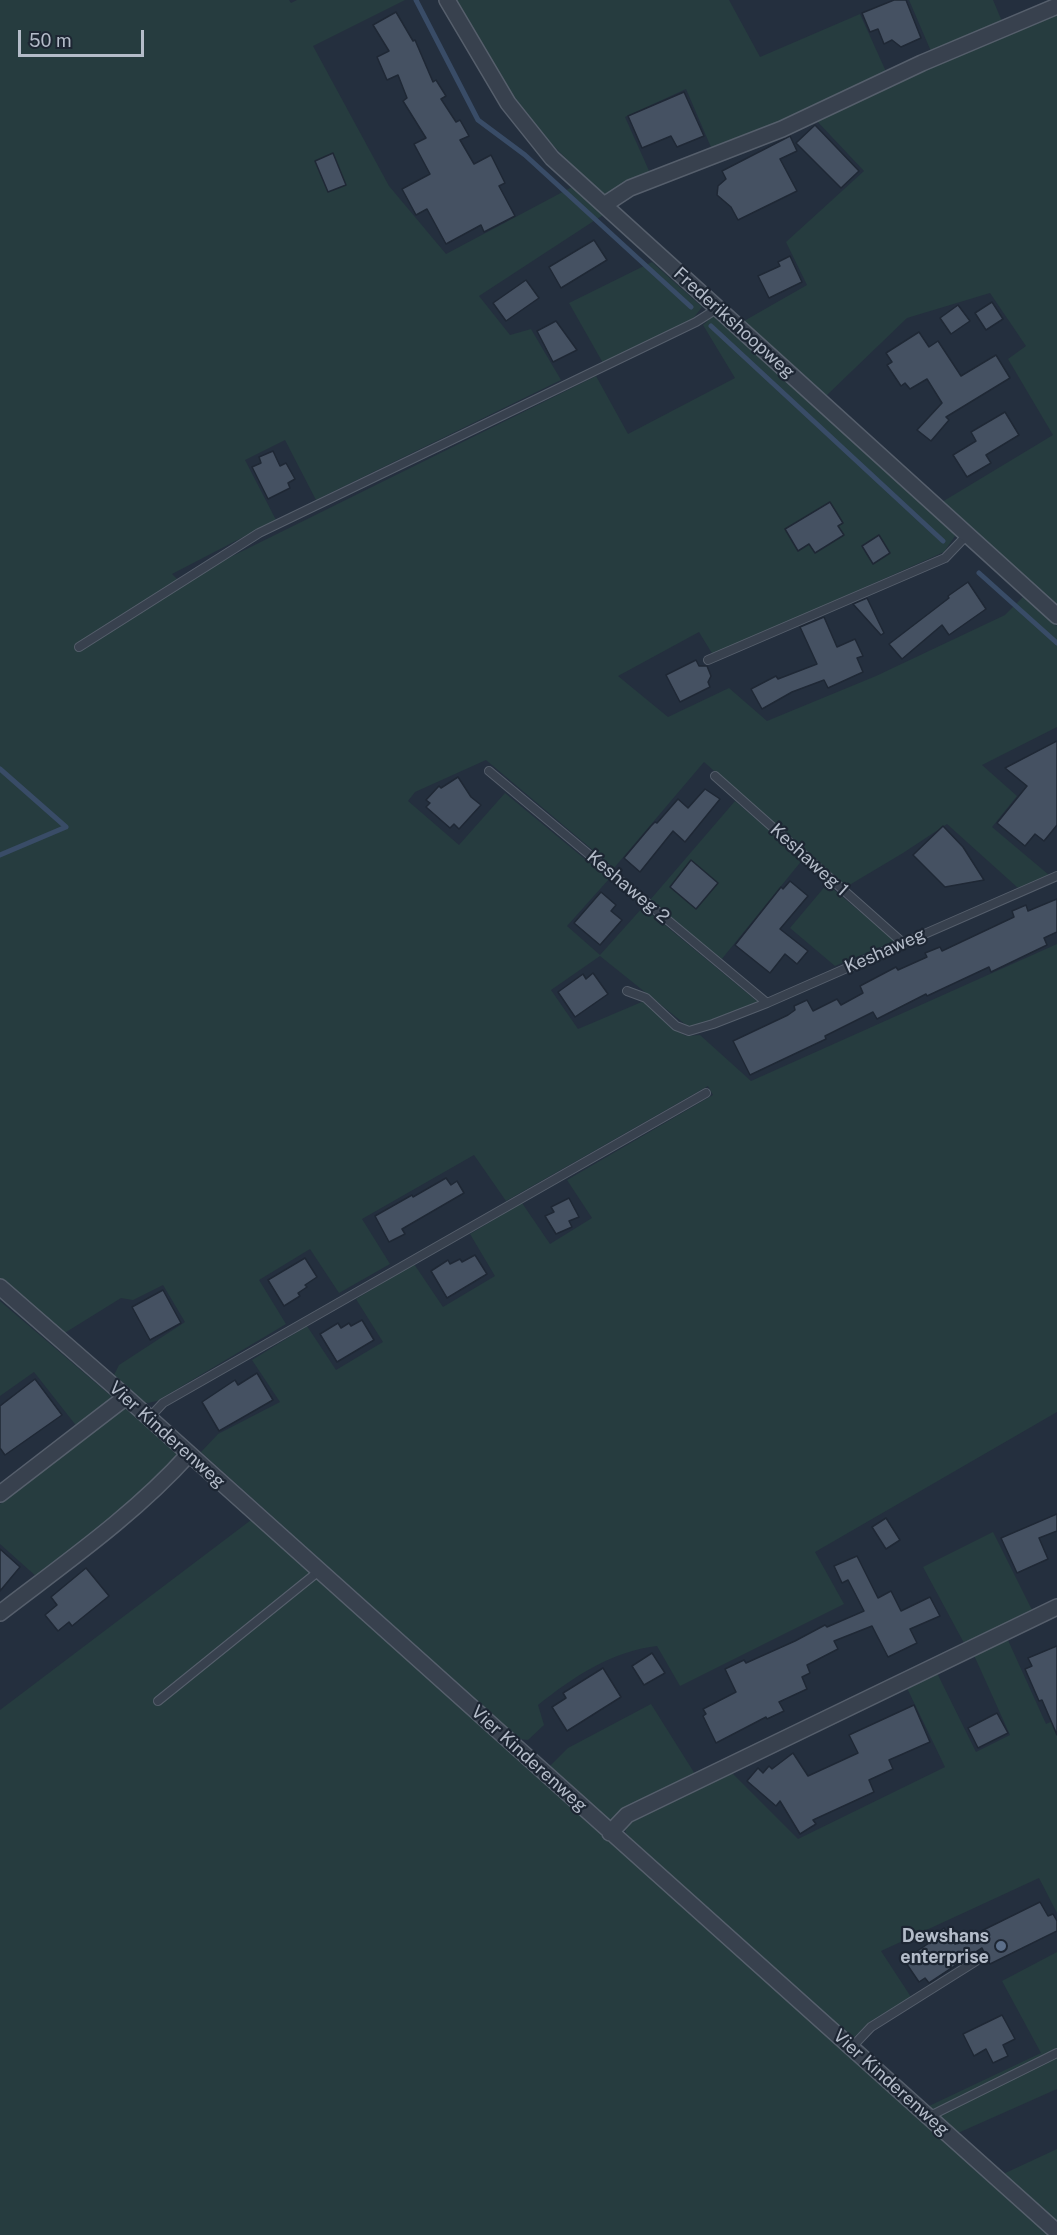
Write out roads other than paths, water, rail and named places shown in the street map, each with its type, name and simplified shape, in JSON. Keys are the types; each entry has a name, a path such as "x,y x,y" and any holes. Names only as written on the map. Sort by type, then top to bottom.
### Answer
{"street":[{"name":"Frederikshoopweg","path":"447,0 508,103 552,158 1057,616"},
{"path":"604,205 630,188 782,129 922,63 1057,6"},
{"name":"Vier Kinderenweg","path":"0,1287 126,1397 1057,2232"},
{"path":"0,1494 126,1397"},
{"path":"0,1613 86,1546 167,1478 189,1454"},
{"path":"610,1833 627,1815 646,1805 1057,1606"}],"lane":[{"path":"79,647 260,533 696,322 718,308"},
{"path":"708,660 945,558 968,534"},
{"name":"Keshaweg 2","path":"489,771 766,1003"},
{"name":"Keshaweg 1","path":"716,776 903,943"},
{"name":"Keshaweg","path":"627,991 646,998 676,1026 689,1031 766,1003 1057,876"},
{"path":"149,1418 164,1403 706,1093"},
{"path":"158,1701 319,1571"},
{"path":"851,2048 871,2026 976,1961"},
{"path":"928,2117 1057,2053"}],"waterway":[{"path":"416,0 478,120 525,155 691,307"},
{"path":"711,326 943,541"},
{"path":"979,573 1057,643"},
{"path":"0,769 66,827 0,855"}],"place":[{"name":"Dewshans enterprise","path":"1001,1946"}]}
